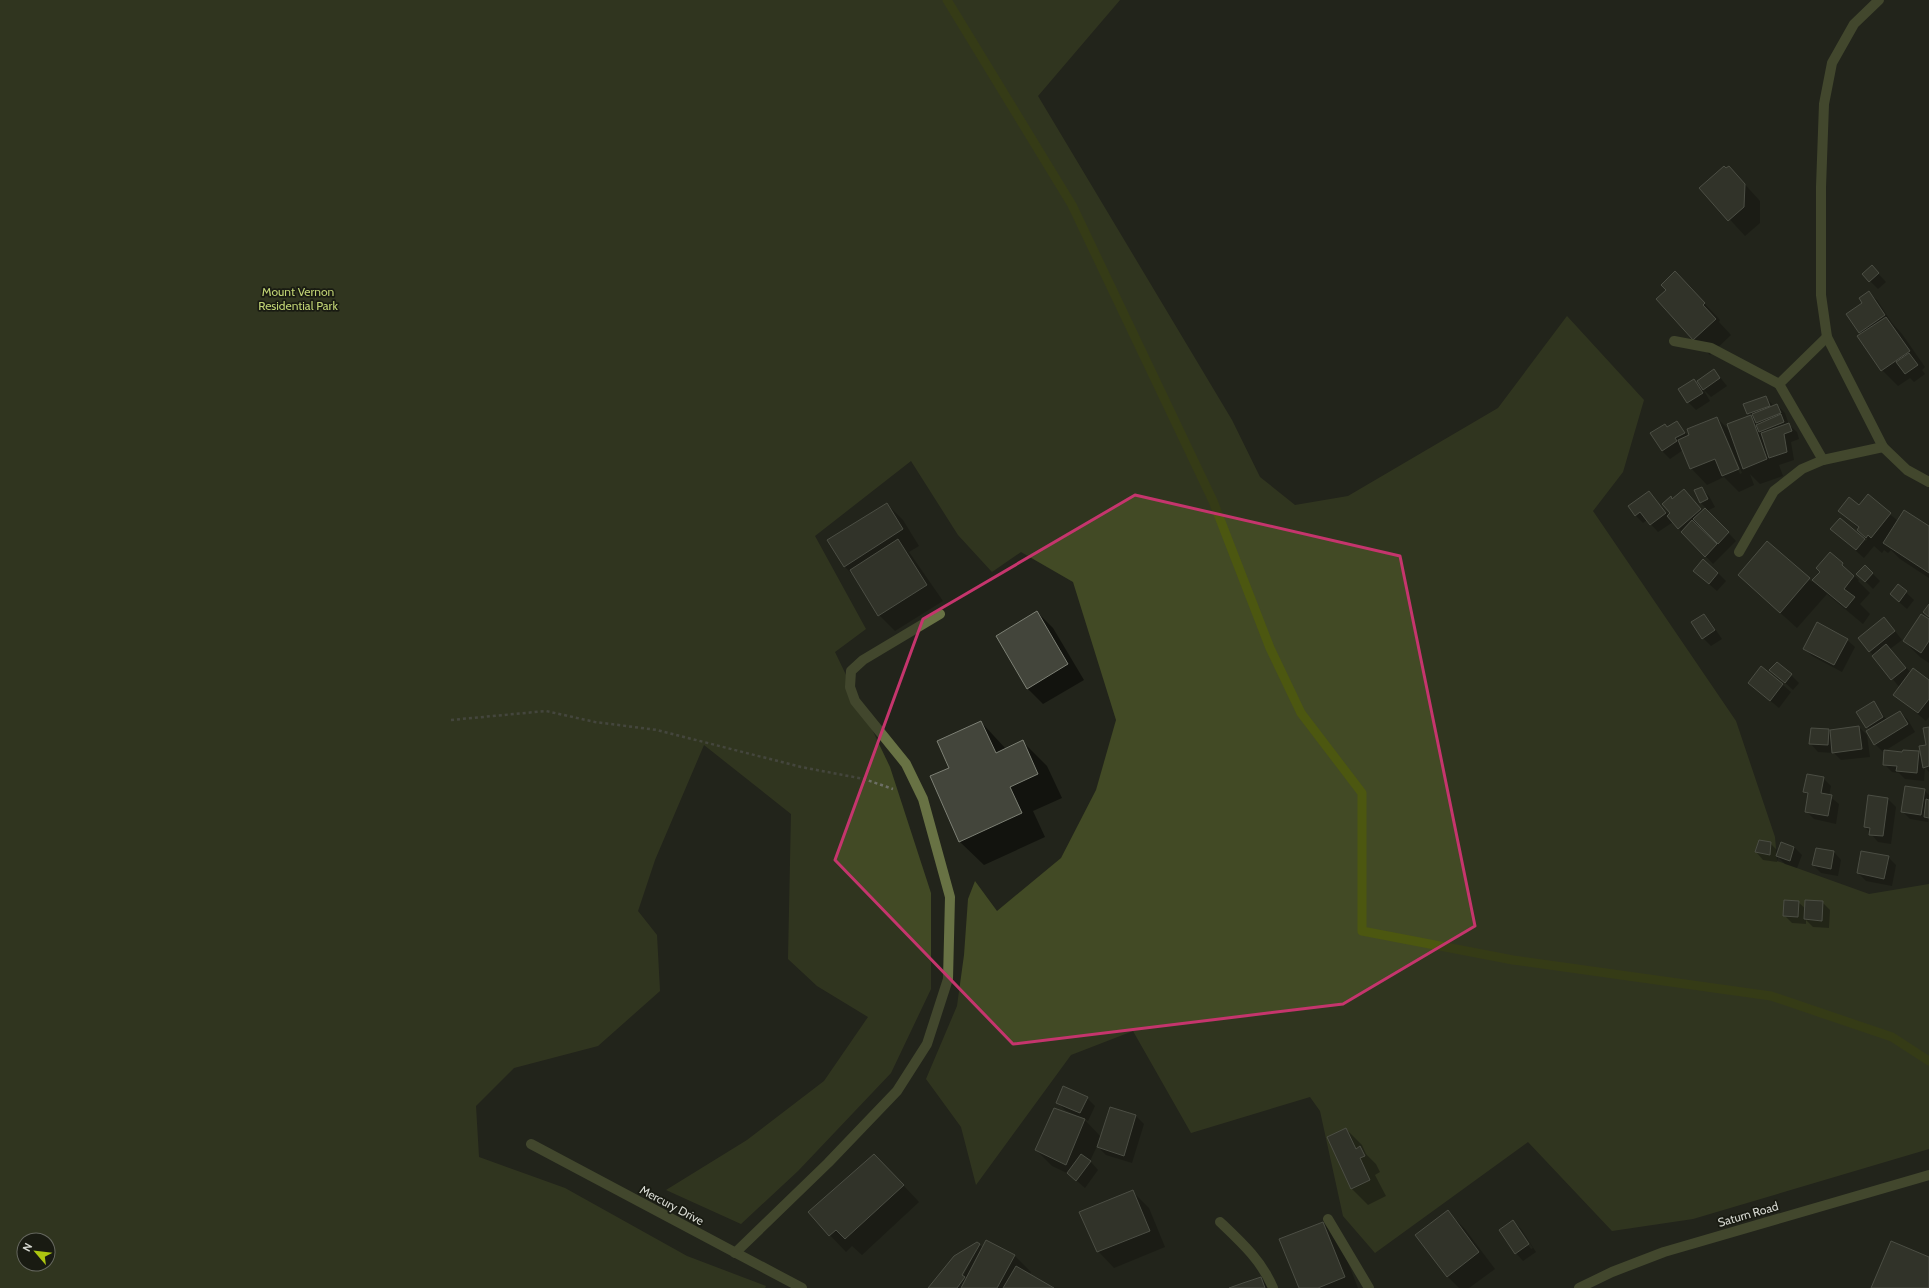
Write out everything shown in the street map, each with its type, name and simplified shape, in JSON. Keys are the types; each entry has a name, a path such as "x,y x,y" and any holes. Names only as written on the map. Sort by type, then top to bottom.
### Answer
{"street":[{"path":"1879,0 1854,24 1832,63 1824,104 1821,187 1821,295 1827,337 1883,447 1907,470 1929,482"},
{"path":"1779,384 1827,337"},
{"path":"1674,341 1710,348 1779,384 1823,460"},
{"path":"1739,552 1774,491 1802,469 1823,460 1883,447"},
{"path":"735,1253 828,1163 897,1091 927,1044 948,979 950,897 924,799 906,764 856,701 850,687 851,671 863,660 940,614"},
{"name":"Mercury Drive","path":"531,1144 802,1288"},
{"name":"Saturn Road","path":"1579,1288 1612,1272 1664,1252 1929,1175"},
{"path":"1328,1219 1369,1288"},
{"path":"1220,1222 1250,1251 1268,1277 1273,1288"}],"path":[{"path":"451,720 546,712 595,722 657,730 801,766 864,779 924,799"}],"highlighted area":[{"path":"1135,495 1400,556 1475,926 1343,1004 1013,1044 835,860 923,619"}],"green space":[{"name":"Mount Vernon Residential Park","path":"0,0 1120,0 1038,96 1232,420 1260,477 1295,505 1348,496 1498,408 1567,316 1644,400 1623,472 1593,511 1736,721 1775,837 1777,861 1869,894 1929,884 1929,1149 1693,1219 1612,1231 1528,1142 1375,1253 1343,1216 1320,1111 1310,1097 1191,1133 1133,1031 1071,1055 976,1185 961,1127 926,1079 957,1006 964,955 968,899 975,881 997,911 1061,858 1096,790 1116,720 1073,582 1021,552 992,572 958,535 911,461 815,536 866,629 835,652 890,767 931,893 931,989 891,1073 798,1171 741,1224 666,1190 747,1140 824,1081 868,1017 817,986 788,959 791,814 704,745 655,860 638,911 657,935 660,991 598,1046 514,1068 476,1106 479,1157 565,1188 687,1256 766,1286 765,1288 0,1288"}],"building":[{"path":"1724,166 1726,168 1729,166 1745,184 1744,207 1728,221 1699,188"},
{"path":"1872,265 1879,273 1869,282 1862,274"},
{"path":"1675,271 1705,303 1703,305 1716,319 1693,340 1656,299 1666,290 1661,285"},
{"path":"1869,291 1885,315 1859,333 1846,314 1862,303 1859,298"},
{"path":"1886,317 1910,351 1881,371 1857,336"},
{"path":"1909,353 1918,365 1905,374 1896,362"},
{"path":"1714,369 1720,378 1703,390 1697,381"},
{"path":"1694,379 1703,393 1687,403 1678,389"},
{"path":"1766,396 1770,406 1747,414 1743,404"},
{"path":"1777,404 1781,413 1756,423 1752,414"},
{"path":"1781,414 1784,422 1759,432 1756,425"},
{"path":"1751,415 1767,459 1743,469 1727,424"},
{"path":"1717,417 1739,469 1722,476 1715,459 1690,469 1678,440 1689,435 1687,429"},
{"path":"1677,421 1685,433 1675,438 1677,441 1662,451 1650,433 1665,424 1667,427"},
{"path":"1789,423 1792,431 1784,434 1787,452 1769,458 1761,433"},
{"path":"1702,487 1708,499 1700,503 1694,490"},
{"path":"1684,489 1701,509 1678,529 1667,516 1670,513 1662,504 1671,496 1672,499"},
{"path":"1649,491 1666,513 1650,525 1640,512 1635,516 1628,506"},
{"path":"1868,494 1891,513 1871,538 1868,535 1866,538 1857,530 1859,527 1838,511 1849,497 1859,505"},
{"path":"887,503 903,529 844,567 827,540"},
{"path":"1705,508 1729,532 1718,544 1693,519"},
{"path":"1904,510 1929,526 1929,573 1883,543"},
{"path":"1840,518 1865,539 1856,550 1830,529"},
{"path":"1692,520 1717,544 1705,557 1681,532"},
{"path":"898,539 927,585 878,616 850,570"},
{"path":"1767,541 1810,578 1780,613 1738,575"},
{"path":"1830,552 1843,563 1842,565 1854,576 1844,589 1855,597 1846,608 1812,580 1820,572 1816,568"},
{"path":"1703,559 1718,573 1709,584 1693,571"},
{"path":"1865,565 1873,573 1865,582 1856,574"},
{"path":"1898,584 1907,591 1899,602 1890,594"},
{"path":"1929,604 1929,617 1923,612"},
{"path":"1037,611 1068,664 1027,689 996,636"},
{"path":"1704,614 1715,630 1702,639 1691,622"},
{"path":"1921,614 1929,619 1929,641 1921,653 1903,641"},
{"path":"1884,617 1895,631 1869,652 1858,638"},
{"path":"1817,622 1848,639 1834,665 1803,649"},
{"path":"1886,644 1906,668 1891,680 1872,656"},
{"path":"1777,662 1792,674 1785,683 1769,670"},
{"path":"1761,666 1783,684 1770,701 1748,683"},
{"path":"1913,668 1929,680 1929,699 1918,713 1893,695"},
{"path":"1874,701 1883,717 1866,728 1856,712"},
{"path":"1900,711 1908,724 1874,745 1866,731"},
{"path":"981,721 996,753 1023,740 1038,774 1010,787 1022,813 959,842 930,776 949,768 937,741"},
{"path":"1859,726 1862,749 1832,753 1830,730"},
{"path":"1929,727 1929,766 1923,768 1919,746 1926,745 1923,728"},
{"path":"1811,728 1829,729 1828,745 1809,744"},
{"path":"1884,750 1902,752 1903,750 1919,751 1917,773 1896,771 1897,766 1883,765"},
{"path":"1807,774 1824,777 1821,793 1832,795 1828,816 1805,812 1808,793 1803,792"},
{"path":"1905,786 1925,789 1921,815 1901,812"},
{"path":"1868,795 1888,798 1883,836 1869,835 1870,828 1864,827"},
{"path":"1926,799 1929,800 1929,818 1924,817"},
{"path":"1759,840 1771,842 1770,855 1755,852"},
{"path":"1781,842 1794,847 1790,861 1776,856"},
{"path":"1816,848 1834,851 1831,869 1812,865"},
{"path":"1861,851 1889,856 1884,879 1857,873"},
{"path":"1784,900 1799,901 1798,917 1783,916"},
{"path":"1805,900 1823,901 1822,921 1804,919"},
{"path":"1063,1086 1088,1097 1080,1113 1056,1103"},
{"path":"1110,1107 1136,1115 1124,1156 1097,1147"},
{"path":"1054,1108 1085,1119 1066,1165 1035,1150"},
{"path":"1346,1128 1356,1149 1360,1146 1365,1156 1360,1158 1370,1180 1351,1189 1327,1137"},
{"path":"874,1154 904,1185 845,1239 836,1230 829,1236 808,1212"},
{"path":"1081,1154 1091,1161 1076,1181 1067,1173"},
{"path":"1133,1190 1150,1231 1097,1252 1079,1212"},
{"path":"1448,1210 1479,1252 1447,1277 1415,1235"},
{"path":"1513,1220 1529,1244 1515,1254 1499,1230"},
{"path":"1323,1222 1345,1277 1318,1288 1299,1288 1279,1239"},
{"path":"986,1240 1015,1255 997,1288 961,1288"},
{"path":"1891,1241 1929,1257 1929,1288 1871,1288"},
{"path":"977,1242 980,1244 962,1275 965,1277 957,1288 928,1288 954,1256"},
{"path":"1016,1266 1054,1288 1003,1288"},
{"path":"1261,1277 1265,1288 1229,1288 1243,1283"}],"waterway":[{"path":"947,0 1072,205 1213,501 1270,648 1301,713 1362,793 1362,931 1513,960 1771,996 1892,1037 1929,1061"}]}
